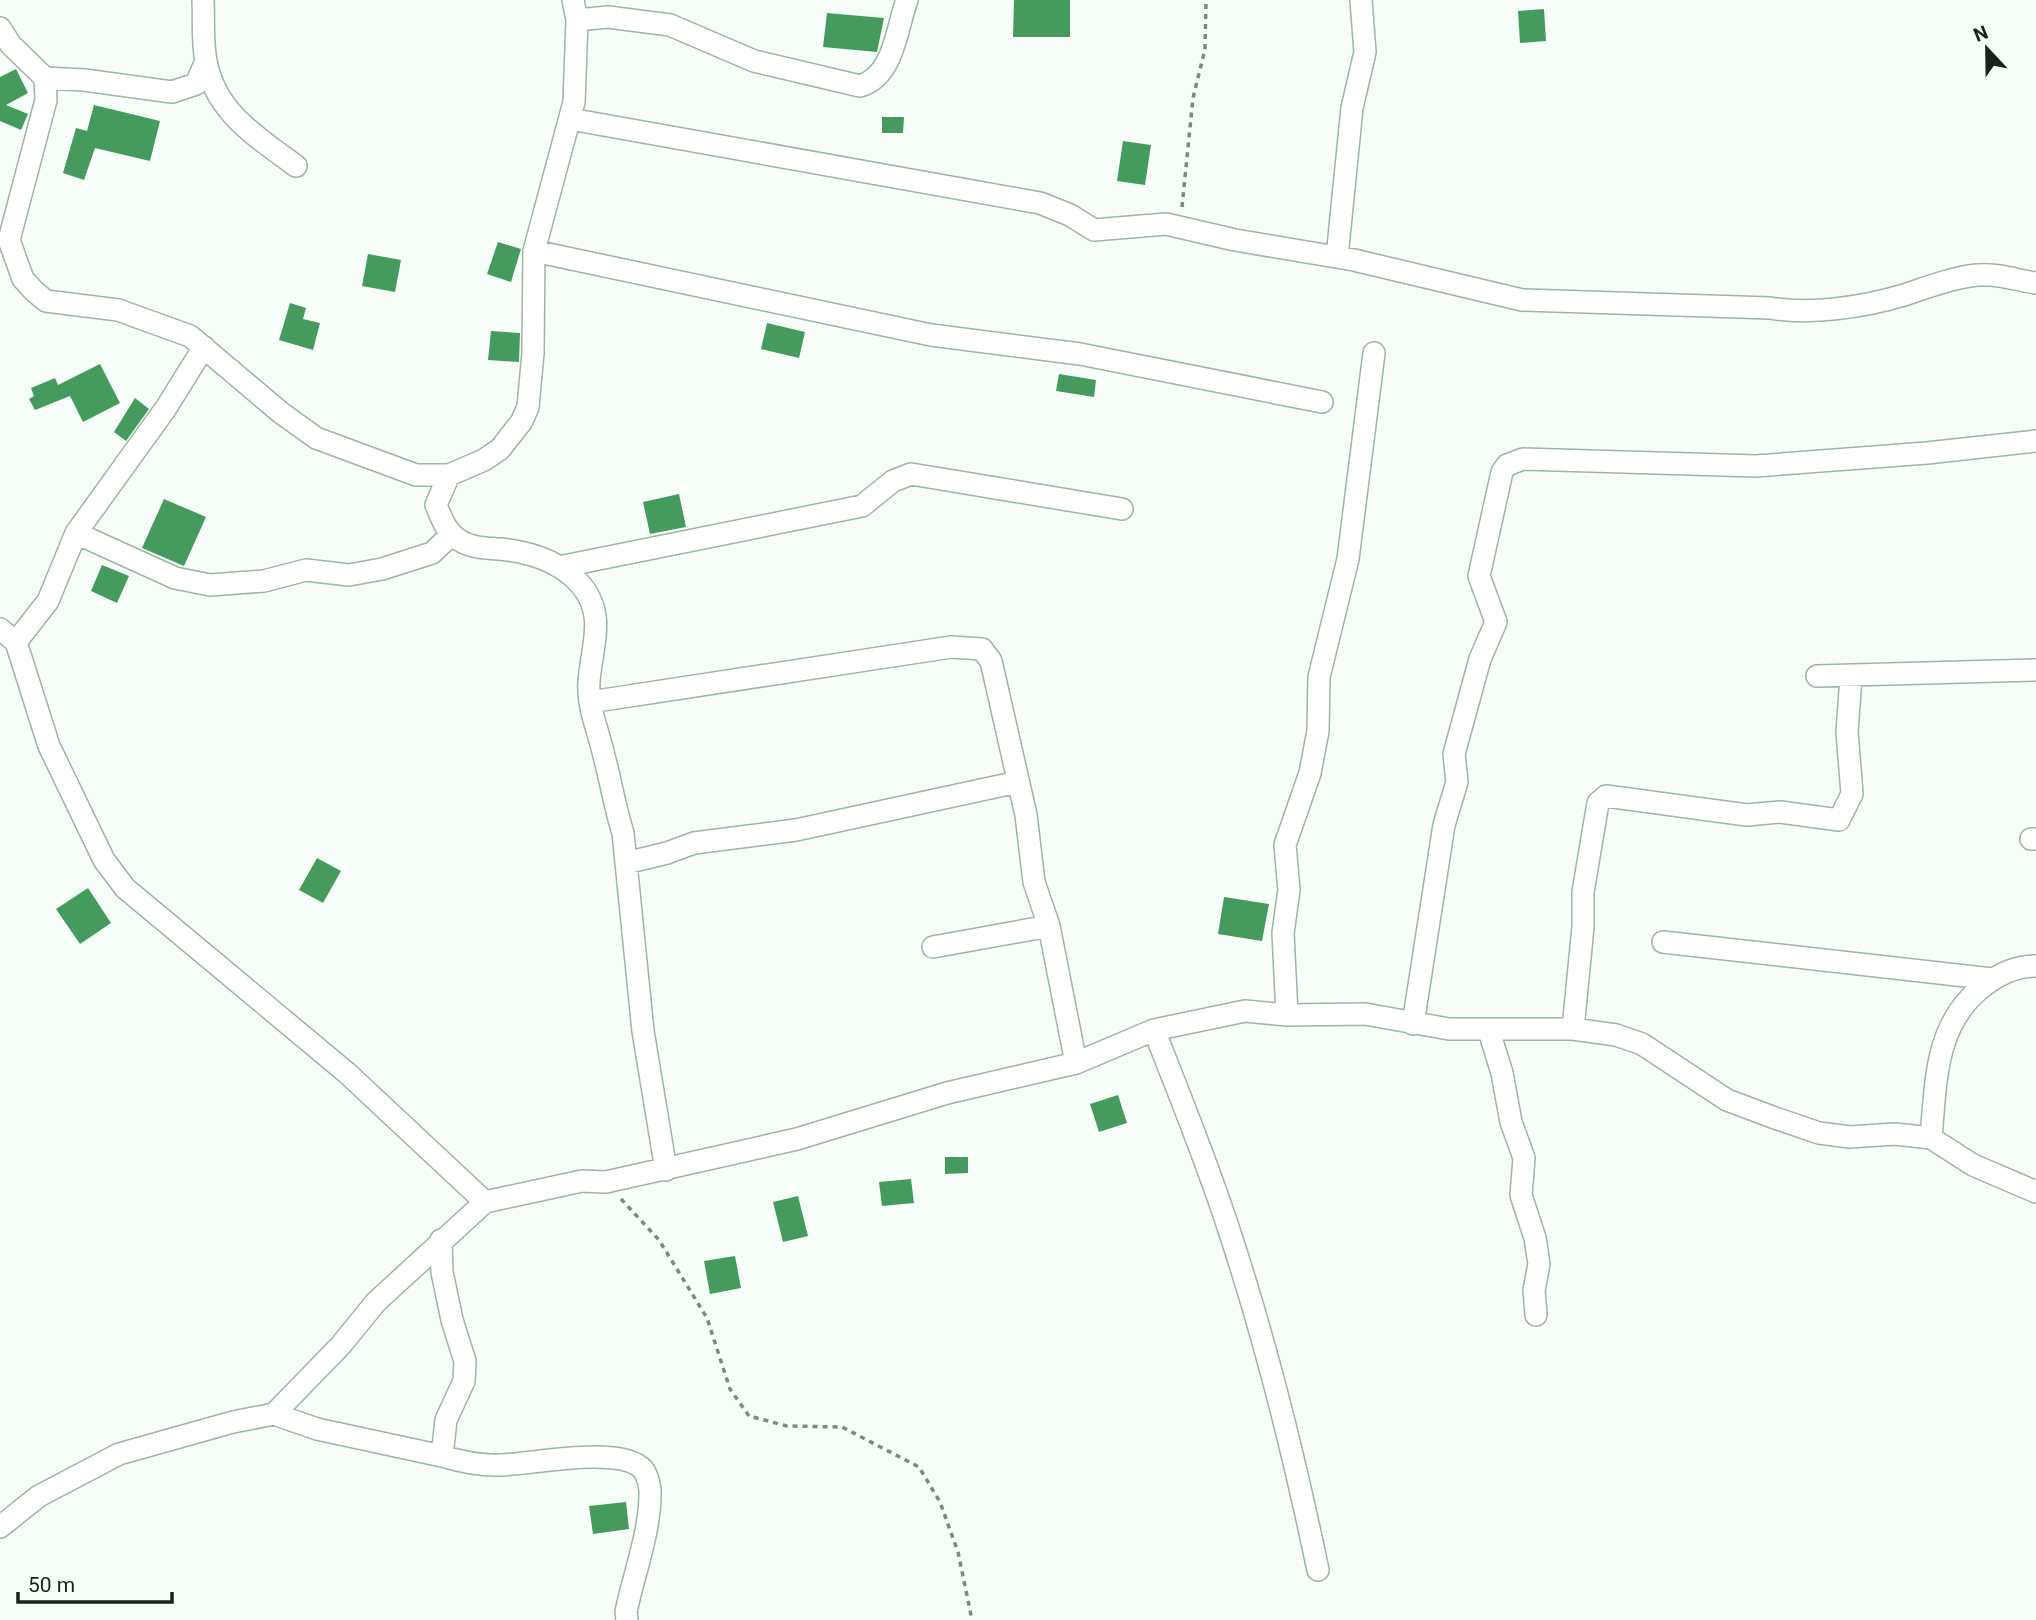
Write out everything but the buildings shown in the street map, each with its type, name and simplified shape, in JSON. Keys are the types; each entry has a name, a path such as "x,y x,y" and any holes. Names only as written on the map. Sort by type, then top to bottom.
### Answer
{"street":[{"path":"203,0 206,61 223,103 243,128 296,166"},
{"path":"45,78 46,100 9,240 23,279 46,301 118,310 190,335 316,438 416,475 449,475 484,460 500,449 522,421 528,407 533,353 534,251 551,179 570,119 577,64 575,10 670,25 754,61 860,86 871,82 883,72 906,0"},
{"path":"1337,257 1352,108 1365,52 1361,0"},
{"path":"0,28 11,45 45,78 84,80 172,92 196,84 206,61"},
{"path":"570,119 1041,203 1070,215 1094,230 1166,224 1235,240 1337,257 1522,300 1770,309 1801,314 1877,302 1927,286 1978,275 2036,283"},
{"path":"534,251 931,335 1080,354 1322,402"},
{"path":"204,346 166,408 76,533 48,601 8,635 48,746 104,860 125,888 347,1073 485,1202"},
{"path":"1287,1015 1283,933 1289,890 1285,845 1312,762 1318,731 1319,677 1348,559 1374,354"},
{"path":"1413,1024 1444,825 1457,782 1454,754 1480,659 1496,622 1482,589 1479,566 1502,472 1507,465 1523,459 1694,461 1756,466 1804,464 2036,441"},
{"path":"559,567 862,506 893,481 911,474 1122,509"},
{"path":"416,475 452,534 468,546 535,556 559,567 582,586 594,607 597,632 588,685 590,702 623,834 643,1031 666,1170"},
{"path":"436,505 449,475"},
{"path":"76,533 175,578 210,585 264,581 306,570 349,575 382,569 432,553 452,534"},
{"path":"590,702 951,647 982,649 991,661 1018,782 1034,882 1049,926 1076,1062"},
{"path":"1817,676 2036,670"},
{"path":"1573,1029 1583,927 1583,892 1598,803 1606,796 1747,815 1780,812 1839,821 1852,794 1847,732 1851,677"},
{"path":"626,863 694,843 796,830 1018,782"},
{"path":"933,947 1049,926"},
{"path":"1663,942 1992,979"},
{"path":"1931,1138 1936,1083 1948,1026 1964,1002 1992,979 2021,966 2036,966"},
{"path":"274,1414 341,1345 376,1302 485,1202 582,1181 606,1182 666,1170 797,1139 947,1093 1076,1062 1154,1030 1245,1011 1287,1015 1365,1014 1413,1024 1489,1031 1573,1029 1616,1035 1642,1044 1727,1100 1819,1133 1850,1137 1895,1134 1931,1138 1973,1165 2036,1192"},
{"path":"1154,1030 1205,1161 1253,1307 1290,1440 1318,1570"},
{"path":"1489,1031 1502,1073 1511,1122 1524,1158 1521,1195 1535,1238 1539,1264 1534,1290 1536,1315"},
{"path":"441,1240 442,1272 465,1360 464,1381 446,1420 442,1456"},
{"path":"0,1527 39,1496 119,1454 233,1422 274,1414 317,1429 478,1465 572,1457 618,1459 640,1466 647,1475 650,1490 642,1542 626,1612 627,1620"}],"path":[{"path":"1181,227 1193,98 1205,50 1206,0"},
{"path":"606,1182 659,1240 708,1318 730,1389 749,1416 787,1426 842,1427 919,1467 940,1502 958,1552 972,1620"}]}
